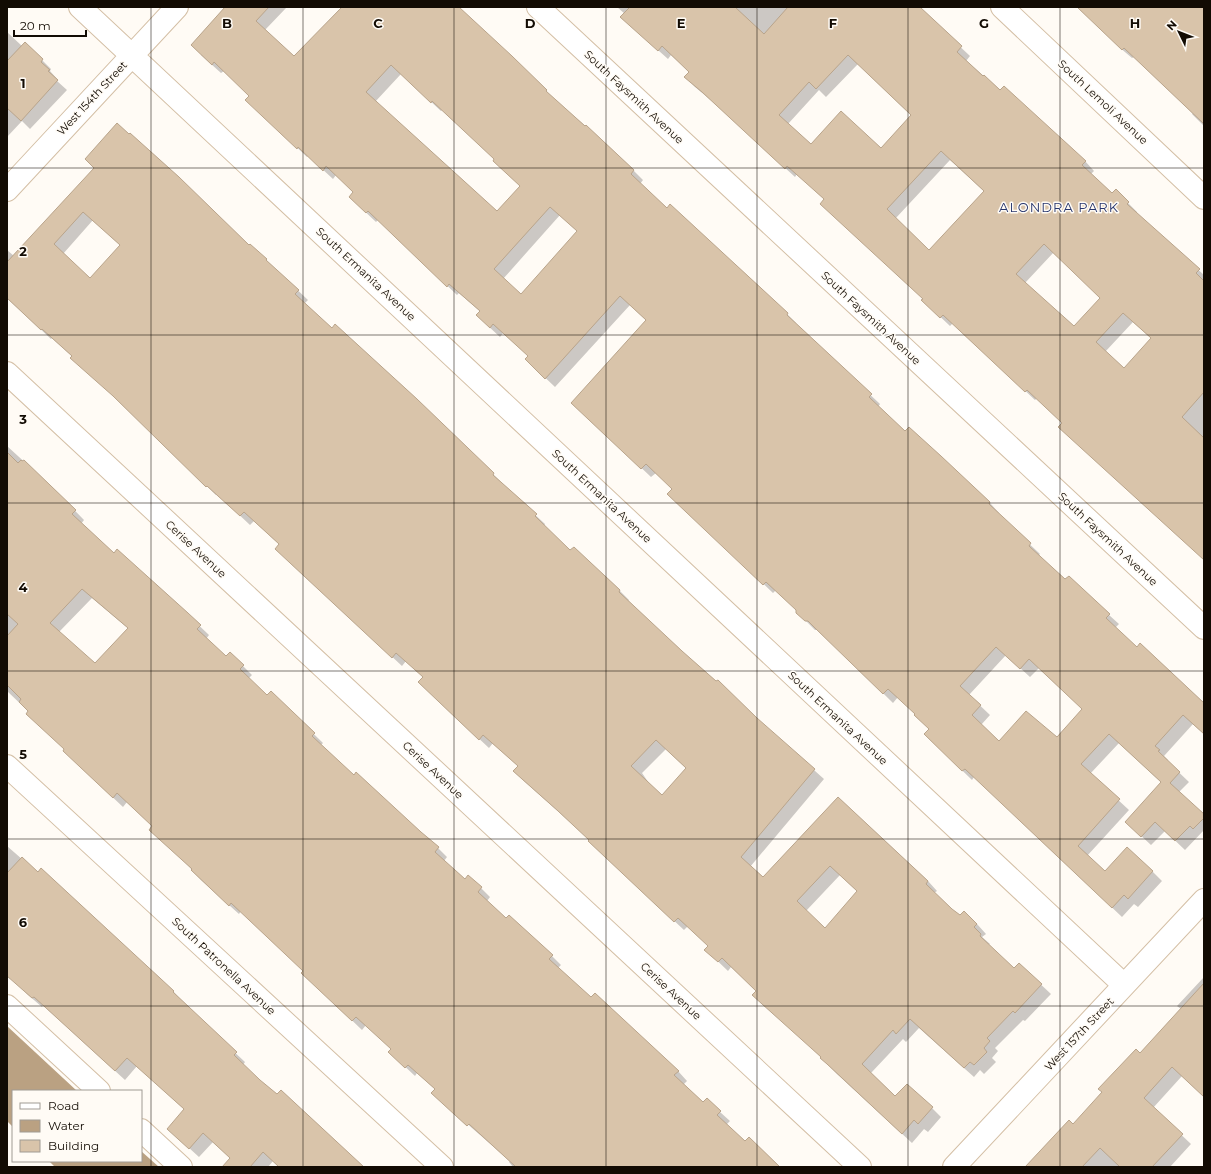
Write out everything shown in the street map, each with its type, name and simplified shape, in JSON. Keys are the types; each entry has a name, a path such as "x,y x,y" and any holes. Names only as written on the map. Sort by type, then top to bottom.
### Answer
{"street":[{"name":"South Ermanita Avenue","path":"80,7 1124,985"},
{"name":"West 154th Street","path":"7,190 178,7"},
{"name":"South Faysmith Avenue","path":"538,7 1204,628"},
{"name":"South Lemoli Avenue","path":"1002,7 1204,198"},
{"name":"Cerise Avenue","path":"7,373 860,1167"},
{"name":"South Patronella Avenue","path":"7,766 442,1167"},
{"name":"West 157th Street","path":"954,1167 1204,900"},
{"path":"7,1006 98,1090"},
{"path":"142,1131 181,1167"}],"water":[{"path":"7,1026 76,1090 12,1090 12,1126 7,1121"},
{"path":"142,1152 159,1167 55,1167 50,1162 142,1162"}],"building":[{"path":"225,7 269,7 256,21 294,56 342,7 459,7 512,56 547,90 546,91 585,126 586,125 634,170 631,174 667,208 670,204 788,313 787,315 872,394 869,397 905,431 909,427 941,456 1031,543 1029,546 1065,579 1069,576 1110,614 1106,618 1137,647 1140,643 1204,703 1204,734 1183,715 1155,746 1160,750 1158,751 1180,772 1170,783 1204,814 1204,818 1193,829 1190,826 1175,841 1155,822 1141,837 1125,822 1161,782 1109,734 1081,764 1120,799 1078,846 1105,871 1127,847 1153,871 1128,899 1124,895 1112,908 965,769 962,771 924,734 929,729 914,715 915,714 888,689 883,694 808,621 805,621 796,613 796,610 766,582 763,585 667,494 672,489 646,464 641,469 571,403 646,320 620,296 545,379 525,359 528,356 493,324 490,328 476,315 480,311 449,284 447,287 368,211 366,213 349,197 353,192 326,166 323,171 298,147 297,149 245,100 249,96 214,62 212,65 191,45","holes":["391,65 494,159 493,161 520,186 497,211 366,92","550,207 577,231 521,294 494,269","996,647 1020,669 1029,659 1082,709 1057,737 1026,711 999,741 972,715 981,705 960,686"]},
{"path":"630,7 735,7 764,34 788,7 920,7 962,46 957,52 1000,90 1004,86 1086,161 1082,165 1112,193 1116,189 1129,202 1127,204 1200,269 1196,273 1204,281 1204,392 1182,417 1204,438 1204,560 1058,427 1062,423 1027,390 1025,392 943,315 940,318 921,300 923,299 820,204 824,199 787,166 785,169 684,77 689,72 662,46 658,51 620,17","holes":["848,55 911,115 881,148 841,111 811,144 779,115 809,82 816,89","941,151 984,191 929,250 887,209","1044,244 1100,298 1074,326 1016,274","1123,313 1151,338 1124,368 1096,342"]},
{"path":"1077,7 1204,7 1204,124 1124,48 1122,50"},
{"path":"25,42 43,59 41,62 58,80 21,121 7,108 7,61"},
{"path":"117,123 129,134 130,133 299,290 295,294 332,328 335,324 417,399 494,473 493,475 537,514 535,516 570,550 574,547 620,590 619,592 682,651 716,681 718,680 757,718 815,769 741,857 763,877 838,797 928,881 926,884 952,909 960,915 964,911 977,924 974,927 981,934 980,936 1014,968 1019,963 1042,984 1015,1013 1013,1011 987,1038 990,1041 984,1048 987,1052 974,1065 970,1062 964,1068 910,1019 896,1034 893,1030 862,1064 895,1096 907,1084 933,1107 918,1124 914,1120 902,1134 820,1058 821,1057 752,995 756,991 722,958 718,962 704,950 708,946 678,918 674,922 588,841 589,840 513,771 518,766 483,735 479,740 418,682 423,677 396,653 392,658 275,549 279,544 244,512 240,516 207,486 206,487 113,396 70,358 72,356 42,329 41,330 7,298 7,262 94,168 85,159","holes":["83,212 120,245 90,278 54,244","656,740 686,768 662,795 631,766","830,866 857,891 825,928 797,901"]},
{"path":"7,452 18,463 21,460 24,460 76,510 72,514 114,553 117,549 188,613 201,625 197,629 226,656 230,652 244,665 240,669 267,695 271,691 315,733 312,736 354,775 356,772 439,847 435,852 465,879 468,875 482,887 478,892 506,918 509,915 553,955 549,959 591,997 595,993 679,1071 674,1075 703,1102 707,1098 721,1111 717,1115 745,1141 749,1137 780,1167 516,1167 469,1124 467,1126 431,1093 435,1089 408,1065 405,1068 388,1052 391,1049 356,1017 352,1021 301,973 303,971 231,903 229,906 191,870 192,869 149,830 152,826 117,793 113,798 63,751 64,749 26,714 28,711 19,702 21,699 7,685 7,636 18,624 7,614","holes":["82,589 128,628 95,663 50,623"]},
{"path":"22,857 38,872 41,868 174,991 173,992 237,1052 234,1055 260,1080 277,1094 281,1090 364,1167 279,1167 263,1152 250,1167 222,1167 230,1158 203,1133 189,1149 167,1129 184,1109 127,1058 115,1071 34,997 32,998 7,976 7,873"},
{"path":"1204,983 1204,1097 1172,1067 1144,1098 1183,1134 1152,1167 1120,1167 1100,1148 1082,1167 1025,1167 1069,1120 1073,1124 1102,1092 1098,1089 1136,1049 1140,1053"}],"district":[{"name":"ALONDRA PARK","path":"1059,207"}]}
